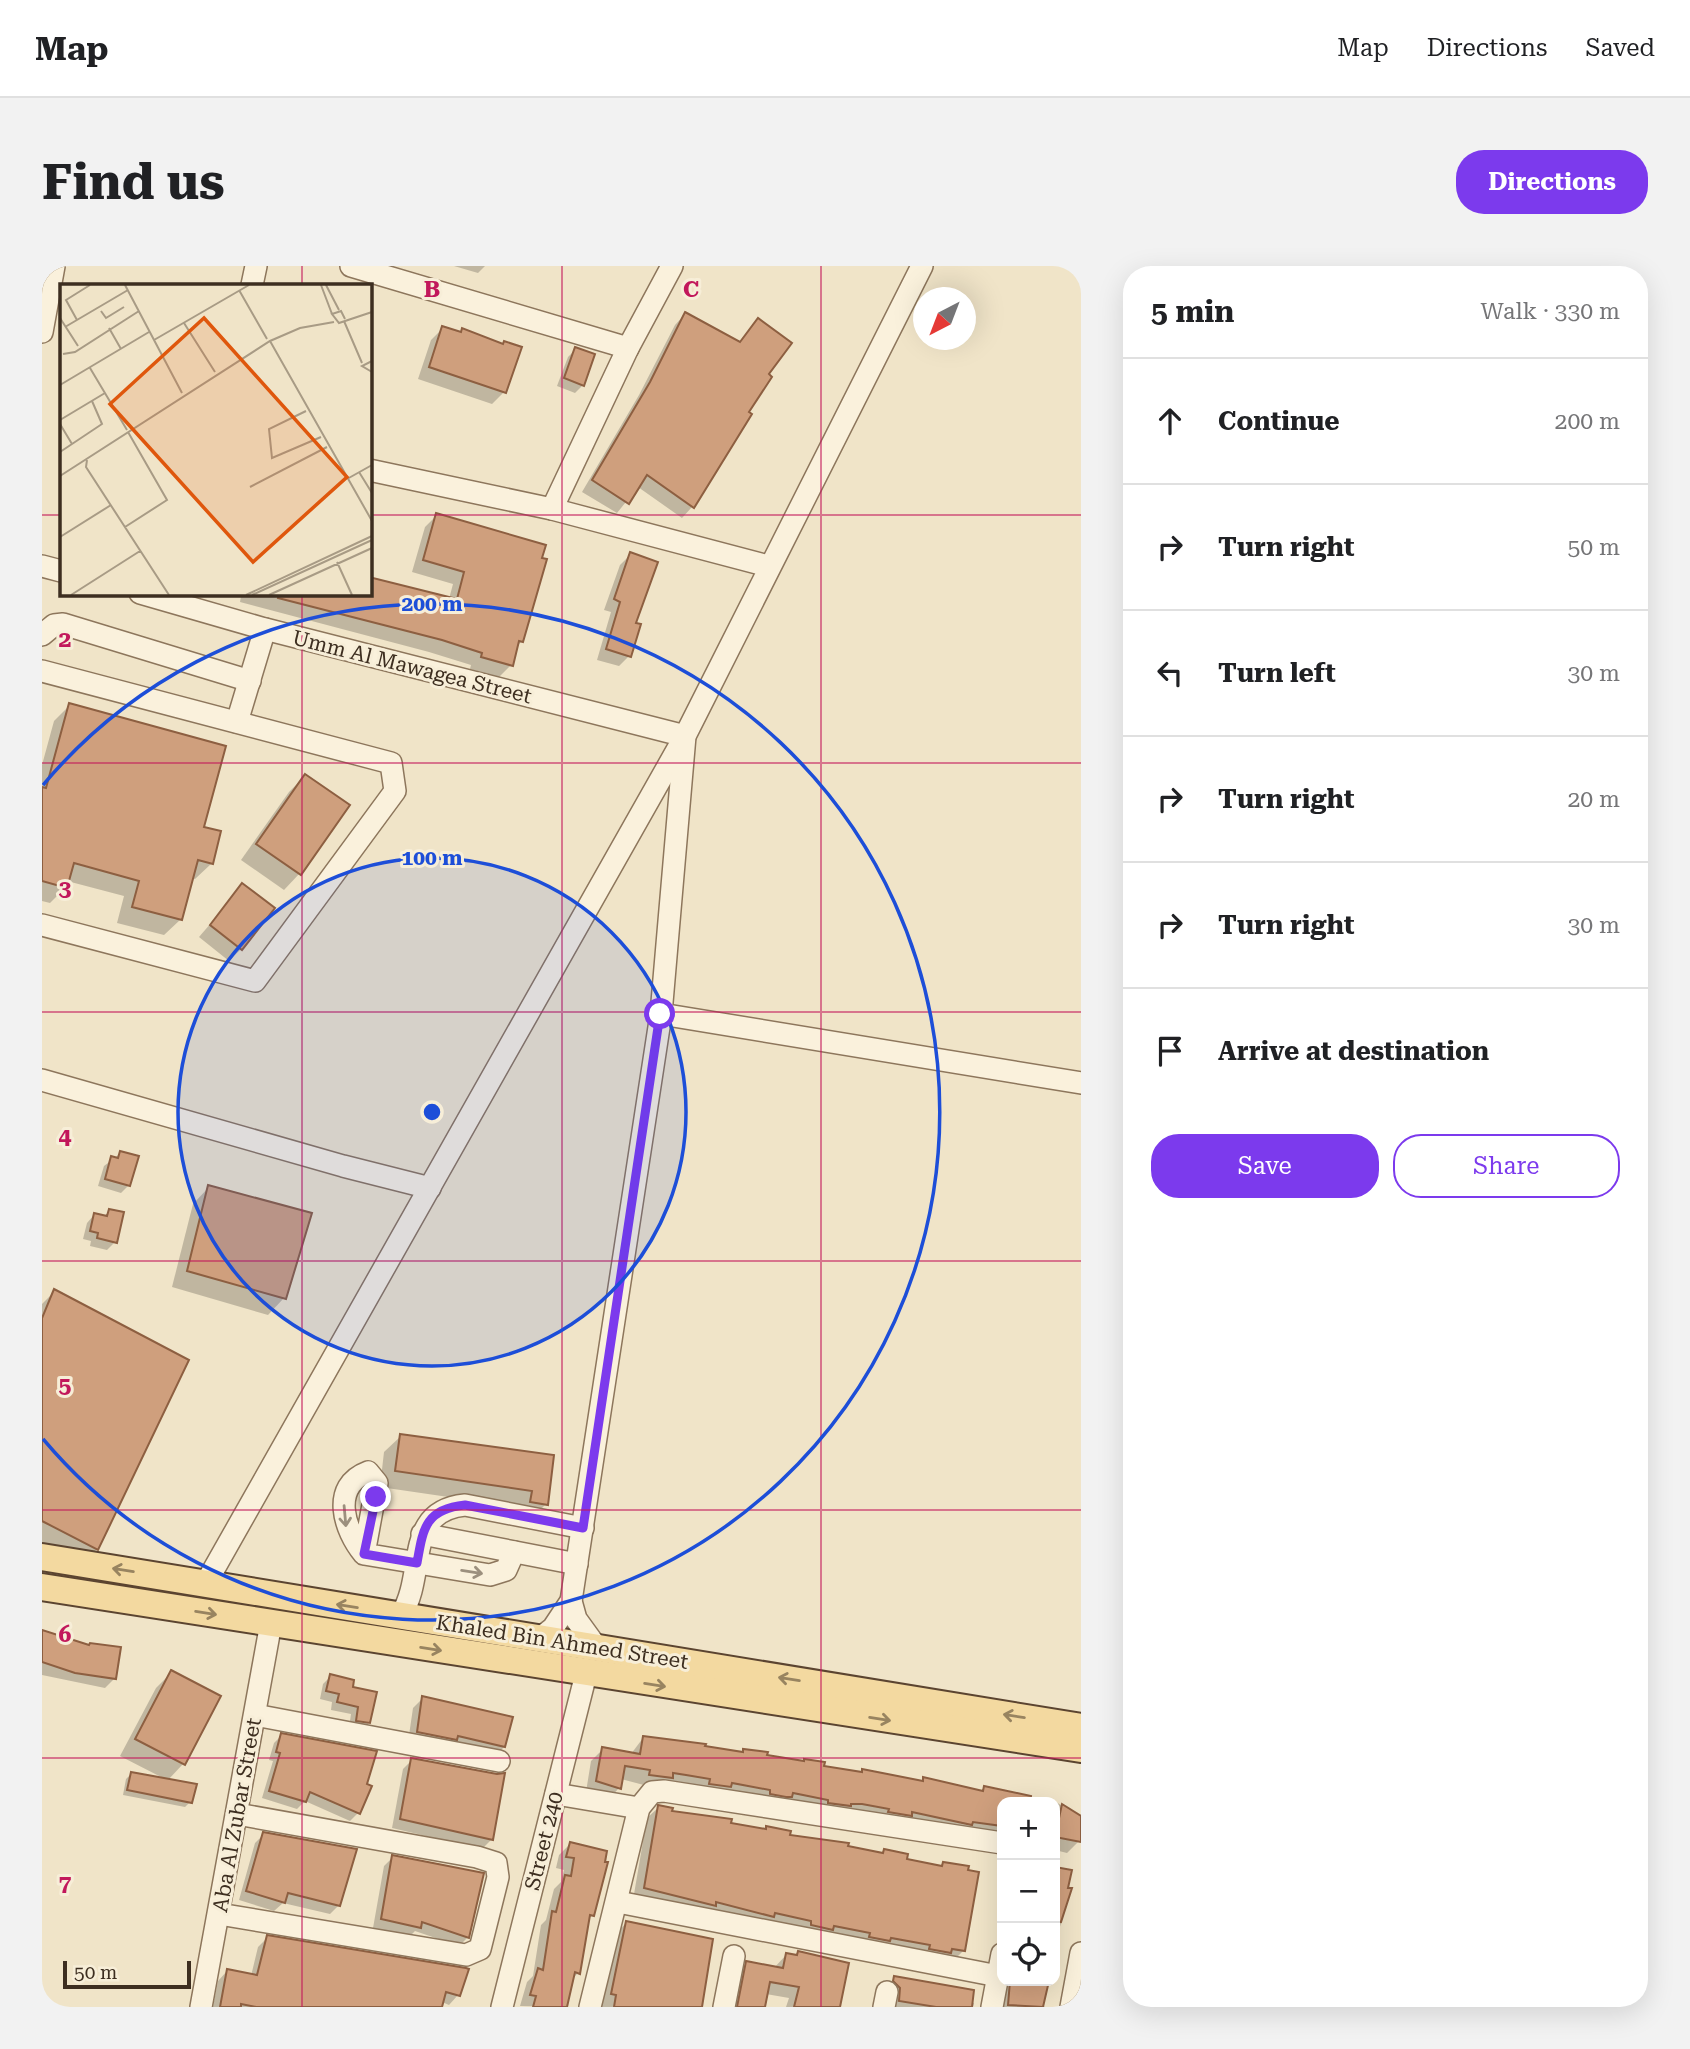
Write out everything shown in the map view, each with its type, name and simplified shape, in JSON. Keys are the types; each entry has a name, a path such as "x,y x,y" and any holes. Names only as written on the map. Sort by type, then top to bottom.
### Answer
{"main road":[{"name":"Khaled Bin Ahmed Street","path":"42,1557 1081,1727"},
{"name":"Khaled Bin Ahmed Street","path":"42,1587 586,1674 1081,1749"}],"street":[{"path":"42,332 54,266"},
{"path":"252,284 256,266"},
{"path":"351,266 628,348"},
{"path":"552,509 628,348 673,266"},
{"path":"206,1583 685,736 768,566 922,266"},
{"path":"371,470 552,509 768,566"},
{"path":"42,566 60,571"},
{"name":"Umm Al Mawagea Street","path":"154,595 184,599 265,629 685,736"},
{"path":"42,635 54,625 63,624 250,681"},
{"path":"237,722 265,629"},
{"path":"42,671 391,763 395,791 255,981 42,925"},
{"path":"540,1638 563,1616 571,1601 583,1528 660,1014 685,736"},
{"path":"660,1014 1081,1083"},
{"path":"42,1080 429,1188"},
{"path":"401,1615 412,1592 422,1534 431,1518 446,1507 465,1505 583,1528"},
{"path":"422,1534 577,1564"},
{"path":"364,1554 499,1574 506,1570 513,1552"},
{"path":"571,1601 580,1626 597,1648"},
{"name":"Aba Al Zubar Street","path":"201,2007 271,1623"},
{"name":"Street 240","path":"502,2007 586,1674"},
{"path":"255,1715 499,1761"},
{"path":"590,2007 639,1808 652,1792 664,1791 997,1842"},
{"path":"556,1794 639,1808"},
{"path":"219,1914 466,1955 480,1949 498,1877 496,1863 477,1857 237,1814"},
{"path":"618,1902 997,1976"},
{"path":"1070,2007 1081,1953"},
{"path":"724,2007 734,1956"},
{"path":"992,2007 997,1981"}],"building":[{"path":"685,312 740,342 758,318 792,343 769,374 772,377 749,412 752,414 694,508 647,475 629,504 592,480 650,382"},
{"path":"442,326 461,332 462,328 503,344 504,341 522,347 506,393 429,367"},
{"path":"575,347 595,354 584,386 564,378"},
{"path":"436,513 546,545 542,558 547,559 523,642 519,641 513,666 481,657 482,653 442,640 278,598 279,595 371,595 371,578 457,599 464,572 423,560"},
{"path":"630,552 658,562 636,623 641,624 631,657 606,649 620,602 614,599"},
{"path":"69,703 226,746 204,827 221,831 213,864 198,860 182,920 132,907 139,881 74,863 67,888 42,881 42,787 46,788"},
{"path":"305,774 350,805 301,875 256,844"},
{"path":"242,883 275,908 242,950 210,925"},
{"path":"120,1151 139,1156 130,1186 105,1179 111,1156 118,1158"},
{"path":"208,1185 312,1213 286,1299 187,1271"},
{"path":"109,1209 124,1212 117,1243 97,1238 98,1233 90,1231 94,1213 107,1216"},
{"path":"54,1289 189,1360 98,1550 42,1521 42,1318"},
{"path":"400,1434 554,1455 548,1505 530,1502 532,1491 395,1471"},
{"path":"42,1630 89,1645 121,1647 116,1679 75,1673 42,1662"},
{"path":"171,1670 221,1696 185,1765 135,1739"},
{"path":"330,1674 354,1680 353,1687 377,1692 370,1723 356,1721 358,1707 337,1702 339,1694 326,1691"},
{"path":"422,1696 513,1717 505,1747 458,1736 457,1740 417,1732"},
{"path":"281,1733 377,1751 367,1784 372,1786 360,1814 310,1792 306,1802 269,1791 280,1753 276,1752"},
{"path":"643,1736 743,1752 743,1749 768,1752 767,1755 825,1762 824,1766 862,1772 862,1769 923,1781 923,1777 983,1791 984,1786 1031,1796 997,1797 997,1825 973,1822 972,1825 912,1812 912,1816 888,1812 889,1809 862,1804 851,1806 828,1803 828,1800 793,1793 792,1797 786,1797 770,1794 770,1790 732,1783 731,1787 709,1784 710,1779 686,1775 673,1773 673,1778 649,1775 650,1770 625,1766 621,1789 596,1781 602,1747 640,1754"},
{"path":"411,1758 497,1774 505,1773 493,1840 400,1819"},
{"path":"131,1772 197,1784 192,1803 127,1790"},
{"path":"1062,1804 1081,1816 1081,1842 1060,1838"},
{"path":"658,1805 673,1808 672,1811 732,1819 731,1823 791,1831 790,1835 849,1843 848,1846 883,1853 884,1849 908,1854 907,1859 942,1866 943,1862 969,1866 968,1870 979,1872 965,1951 952,1949 951,1953 929,1949 930,1945 869,1937 870,1933 834,1926 833,1930 811,1925 811,1921 775,1913 774,1917 716,1902 716,1906 644,1888"},
{"path":"263,1832 357,1849 340,1906 288,1893 285,1903 246,1891"},
{"path":"570,1842 607,1851 605,1862 608,1862 594,1916 590,1915 580,1974 575,1972 567,2007 533,2007 536,1996 530,1995 538,1968 543,1970 552,1911 556,1912 565,1875 571,1876 574,1858 566,1857"},
{"path":"392,1855 484,1873 469,1938 422,1922 421,1928 381,1919"},
{"path":"1060,1868 1072,1870 1068,1888 1072,1888 1061,1922"},
{"path":"626,1921 713,1939 702,2007 614,2007 616,1995 611,1994"},
{"path":"267,1935 469,1969 460,1996 446,1992 442,2007 256,2007 241,2004 241,2007 220,2007 227,1969 257,1975"},
{"path":"798,1951 849,1963 840,2007 794,2007 799,1987 770,1982 765,2007 737,2007 746,1961 783,1968 786,1953 797,1955"},
{"path":"894,1976 974,1990 972,2007 936,2007 899,2001 900,1988 893,1981"},
{"path":"1010,1986 1048,1986 1043,2007 1008,2005"}],"route":[{"path":"376,1497 364,1554 377,1558 417,1563 422,1534 431,1518 446,1507 465,1505 583,1528 660,1014"}]}
